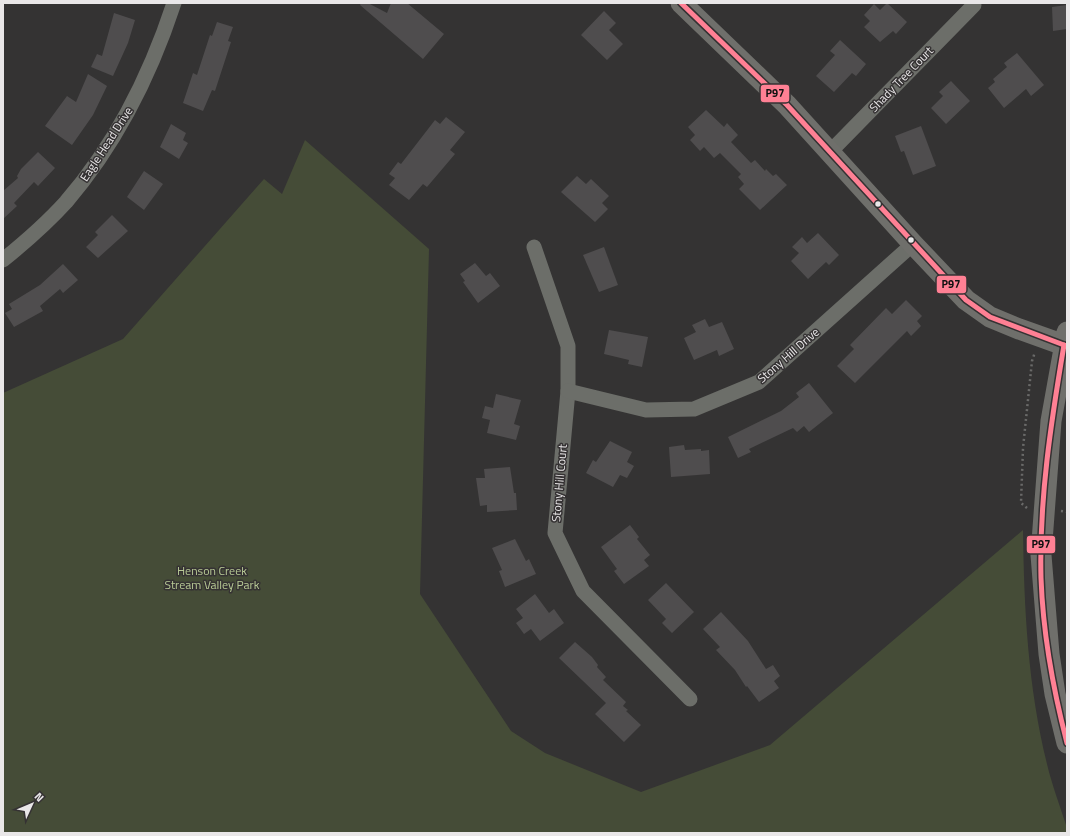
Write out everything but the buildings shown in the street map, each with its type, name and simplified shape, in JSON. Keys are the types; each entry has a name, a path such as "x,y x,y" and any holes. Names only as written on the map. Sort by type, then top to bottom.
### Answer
{"street":[{"name":"Eagle Head Drive","path":"3,260 64,204 107,148 137,95 152,63 174,3"},
{"path":"681,3 787,105 912,244 966,300 990,317 1019,329 1065,338 1051,421 1041,555 1049,654 1067,743"},
{"name":"Shady Tree Court","path":"829,153 974,5"},
{"name":"Stony Hill Drive","path":"568,391 646,410 694,409 759,382 912,244"},
{"name":"Stony Hill Court","path":"534,247 568,346 568,391 555,533 583,591 690,699"}],"green space":[{"name":"Henson Creek Stream Valley Park","path":"305,140 429,249 420,594 511,731 545,753 641,792 770,745 1023,530 1024,589 1028,648 1035,706 1047,764 1067,828 1067,833 3,833 3,393 123,339 264,179 282,194"},
{"path":"1066,525 1067,526 1067,618"}],"transit line":[{"name":"P97","path":"681,3 787,105 966,300 990,317 1064,345"},
{"name":"P97","path":"1064,345 1050,432 1044,490 1041,578 1046,641 1057,702 1067,743"}]}
